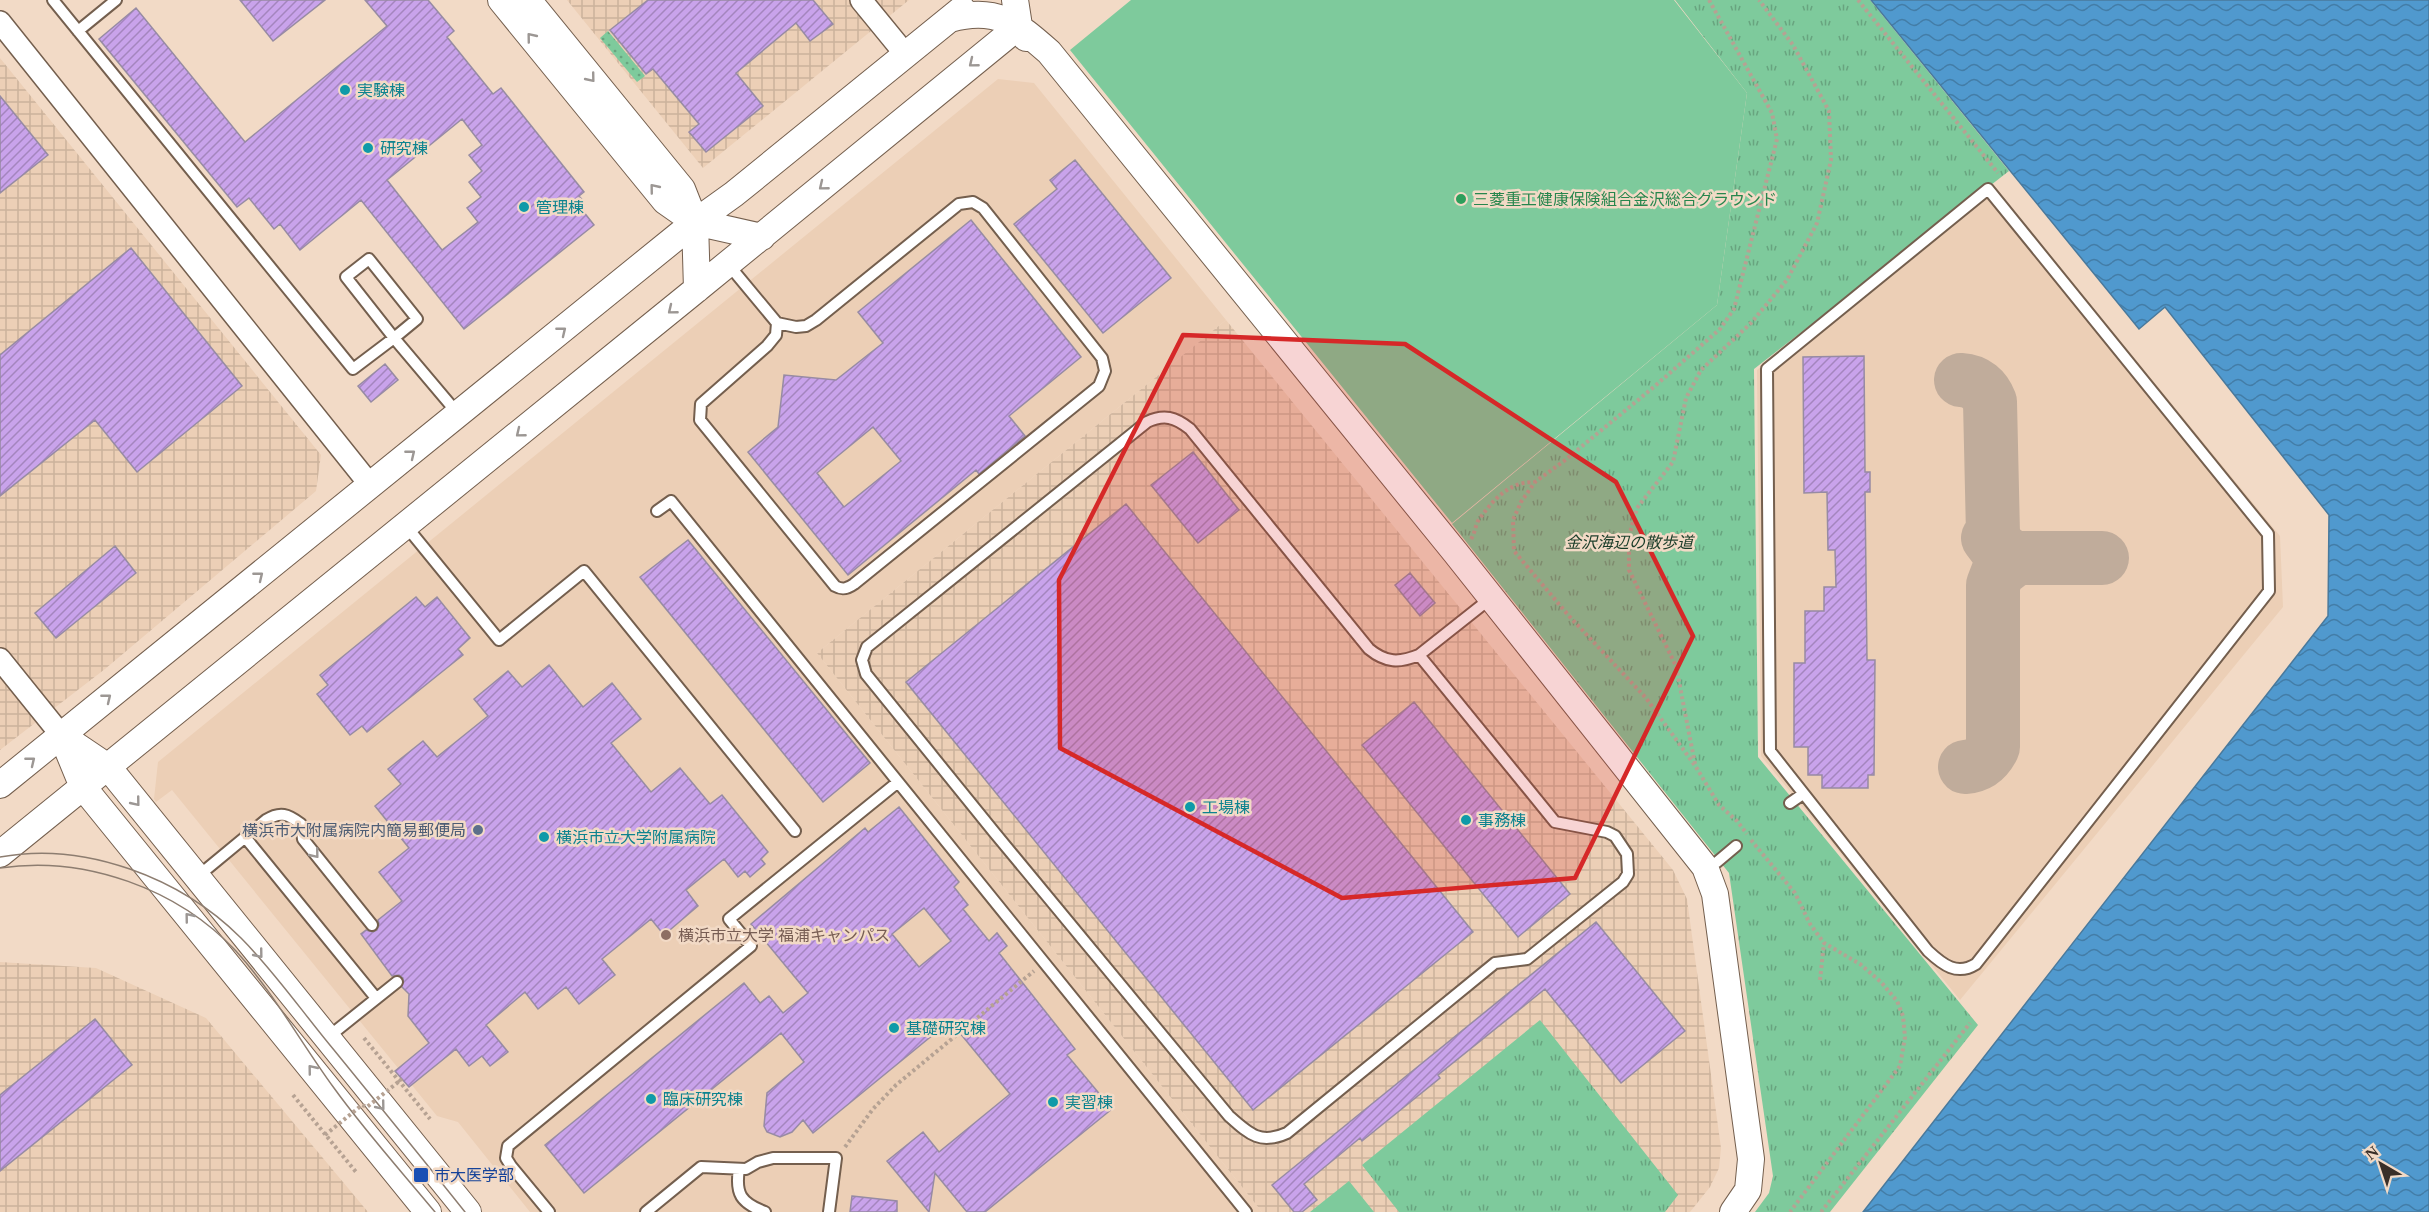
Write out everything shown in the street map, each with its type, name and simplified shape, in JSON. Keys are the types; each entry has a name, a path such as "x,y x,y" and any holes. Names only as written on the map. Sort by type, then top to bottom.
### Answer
{"street":[{"path":"501,0 665,201 694,222 762,237"},
{"path":"528,0 682,189 694,222 697,289"},
{"path":"861,0 906,55"},
{"path":"0,785 459,415 694,222 734,194 973,0"},
{"path":"1015,0 1019,26 1039,61 1487,602 1700,869 1715,894 1751,1159 1748,1190 1733,1212"},
{"path":"950,19 979,13 1019,26 1049,52 1455,552 1487,602"},
{"path":"0,22 371,486"},
{"path":"0,854 1019,26"},
{"path":"0,659 62,736 83,787 428,1212"},
{"path":"62,736 108,767 468,1212"},
{"path":"1700,869 1737,1154 1737,1170 1733,1185 1716,1212"}],"lane":[{"path":"53,0 353,369 394,338 417,320 369,259 346,277 394,338 459,415"},
{"path":"78,31 116,0"},
{"path":"1988,189 2268,534 2269,591 1976,964 1967,969 1958,970 1947,967 1928,951 1803,794 1770,751 1767,369 1988,189"},
{"path":"728,264 777,323 796,327 806,326 959,204 973,202 983,208 1102,358 1105,371 1099,386 854,584 844,589 839,588 827,577 700,420 701,404 767,346 776,335 777,323"},
{"path":"1419,655 1556,822 1607,832 1615,836 1627,854 1628,874 1623,882 1527,959 1494,963 1287,1133 1275,1138 1260,1138 1244,1129 1229,1116 1001,842 866,674 862,660 867,647 1147,422 1158,416 1170,416 1190,429 1369,649 1379,657 1392,662 1419,655 1487,602"},
{"path":"657,511 670,501 1246,1212"},
{"path":"406,525 499,640 584,571 795,831"},
{"path":"549,1212 506,1158 508,1146 751,946 729,919 898,782"},
{"path":"1790,803 1803,794"},
{"path":"196,877 274,814 284,814 301,824 303,839 372,925"},
{"path":"245,837 376,998"},
{"path":"1700,869 1717,862 1736,846"},
{"path":"327,1038 397,982"},
{"path":"646,1212 701,1167 746,1169 773,1158 836,1158 829,1212"},
{"path":"739,1169 736,1185 743,1199 752,1207 765,1212"}],"path":[{"path":"1709,0 1772,112 1777,139 1734,309 1720,329 1655,386 1535,482 1521,502 1513,520 1514,551 1569,616 1646,698 1696,767 1719,805 1737,820 1770,866 1795,893 1810,924 1824,943 1860,964 1881,982 1897,1001 1905,1037 1900,1066 1790,1212"},
{"path":"1696,767 1677,666 1629,570 1629,536 1637,508 1673,462 1686,398 1701,370 1751,323 1787,280 1817,223 1831,160 1829,111 1793,45 1759,0"},
{"path":"1858,0 1998,173"},
{"path":"1455,552 1473,537 1477,523 1504,491 1521,482 1535,482"},
{"path":"1820,980 1824,943"},
{"path":"836,1158 873,1109 896,1085 1044,963"},
{"path":"1821,1212 1970,1023"},
{"path":"364,1038 430,1119"},
{"path":"325,1135 362,1105 367,1107 400,1080"},
{"path":"293,1095 356,1172"}],"highlighted area":[{"path":"1183,335 1405,344 1616,482 1693,636 1575,878 1342,898 1060,748 1059,580"}],"shaded area":[{"path":"567,0 909,0 703,168"},
{"path":"0,58 321,455 316,491 105,669 0,750"},
{"name":"横浜市立大学 福浦キャンパス","path":"998,79 1034,83 1226,320 817,653 1262,1212 530,1212 458,1122 437,1116 172,790 156,802 154,799 158,762"},
{"path":"1992,184 2280,536 2283,607 1960,1000 1761,756 1757,370"},
{"path":"1226,320 1673,870 1687,899 1721,1148 1719,1168 1710,1187 1690,1212 1262,1212 817,653"},
{"path":"0,962 96,968 206,1018 368,1212 0,1212"}],"green space":[{"name":"三菱重工健康保険組合金沢総合グラウンド","path":"1131,0 1674,0 1747,93 1717,305 1452,523 1070,50"},
{"name":"金沢海辺の散歩道","path":"1675,0 1870,0 2009,171 1754,369 1758,757 1978,1025 1830,1212 1755,1212 1769,1193 1773,1176 1729,873 1452,524 1717,305 1747,93"},
{"path":"608,31 645,76 637,82 600,38"},
{"path":"1540,1020 1678,1195 1665,1212 1399,1212 1362,1165"},
{"path":"1349,1181 1374,1212 1310,1212"}],"water":[{"path":"1871,0 2429,0 2429,1212 1863,1212 2328,616 2329,515 2165,307 2139,329"}],"building":[{"path":"240,0 325,0 273,41"},
{"path":"365,0 428,0 454,31 447,37 493,94 501,88 584,192 579,196 584,202 579,206 594,225 464,329 361,200 300,250 280,224 274,229 249,198 237,207 99,39 136,8 245,142 387,26","holes":["462,119 482,145 469,155 482,171 469,182 481,197 467,208 478,222 442,250 387,180"]},
{"path":"648,0 813,0 833,24 810,41 796,23 736,73 763,106 706,152 689,132 699,124 653,69 646,74 610,30"},
{"path":"0,96 48,155 0,193"},
{"path":"1075,160 1171,278 1103,333 1014,224 1057,189 1050,180"},
{"path":"971,220 1081,357 1009,416 1025,436 979,474 976,470 848,575 748,452 778,427 784,375 836,380 883,343 858,312","holes":["873,427 901,461 844,507 817,473"]},
{"path":"131,248 242,386 137,472 95,420 0,496 0,355"},
{"path":"1864,356 1865,472 1870,472 1870,492 1865,492 1867,660 1875,660 1874,775 1868,775 1868,788 1822,788 1822,775 1808,775 1808,747 1794,747 1794,663 1805,663 1805,611 1824,611 1824,587 1836,587 1835,550 1828,550 1827,492 1804,493 1803,357"},
{"path":"385,364 398,380 371,402 358,386"},
{"path":"1193,452 1239,510 1198,543 1151,485"},
{"name":"工場棟","path":"1126,504 1473,932 1253,1110 906,682"},
{"path":"688,540 870,763 823,802 640,577"},
{"path":"115,546 136,573 56,638 35,613"},
{"path":"1410,573 1435,603 1420,616 1395,585"},
{"path":"416,597 425,607 437,597 470,638 458,649 463,655 367,732 362,726 350,735 317,694 328,685 320,675"},
{"name":"横浜市立大学附属病院","path":"549,665 583,707 612,683 641,719 611,743 651,792 680,768 710,804 722,795 768,852 761,859 765,864 750,877 745,871 738,877 724,859 686,890 698,906 664,935 651,919 602,959 615,975 579,1004 566,987 538,1009 525,992 486,1025 508,1052 490,1066 482,1056 469,1066 456,1049 409,1087 395,1071 429,1043 408,1016 409,994 402,987 403,978 399,975 392,976 361,934 366,930 373,932 377,930 378,920 402,901 379,872 409,848 375,806 401,784 388,769 423,741 437,757 488,716 474,699 508,671 522,687"},
{"name":"事務棟","path":"1414,702 1570,894 1518,937 1362,745"},
{"path":"899,807 959,882 954,887 968,905 963,909 989,941 997,933 1007,946 999,953 1075,1049 1067,1055 1112,1109 985,1212 967,1212 935,1173 929,1212 887,1161 923,1132 939,1152 1010,1094 950,1021 813,1133 803,1120 792,1132 780,1137 767,1132 764,1126 767,1093 804,1062 781,1033 584,1193 545,1145 744,983 760,1003 769,996 783,1013 808,993 751,924 865,828 868,832","holes":["924,908 951,941 919,967 892,934"]},
{"path":"1596,922 1685,1031 1621,1083 1545,989 1438,1075 1440,1078 1362,1141 1360,1138 1304,1184 1317,1200 1302,1212 1294,1212 1272,1185"},
{"path":"95,1019 132,1065 0,1171 0,1095"},
{"path":"852,1196 897,1201 897,1212 850,1212"}],"taxiway":[{"path":"1961,380 1979,386 1990,402 1993,534 1998,547 2015,559"},
{"path":"1988,538 1997,550 2008,558 2102,558"},
{"path":"1965,767 1982,761 1993,747 1993,585 1998,572 2015,559"}],"tram line":[{"path":"0,857 32,853 65,854 98,860 130,869 161,882 190,898 217,917 266,965 465,1212"},
{"path":"0,868 32,865 97,872 128,881 158,894 187,910 213,929 250,967 346,1104 435,1212"}],"place":[{"name":"実験棟","path":"345,90"},
{"name":"研究棟","path":"368,148"},
{"name":"三菱重工健康保険組合金沢総合グラウンド","path":"1461,199"},
{"name":"管理棟","path":"524,207"},
{"name":"工場棟","path":"1190,807"},
{"name":"事務棟","path":"1466,820"},
{"name":"横浜市大附属病院内簡易郵便局","path":"478,830"},
{"name":"横浜市立大学附属病院","path":"544,837"},
{"name":"横浜市立大学 福浦キャンパス","path":"666,935"},
{"name":"基礎研究棟","path":"894,1028"},
{"name":"臨床研究棟","path":"651,1099"},
{"name":"実習棟","path":"1053,1102"},
{"name":"市大医学部","path":"421,1175"}]}
